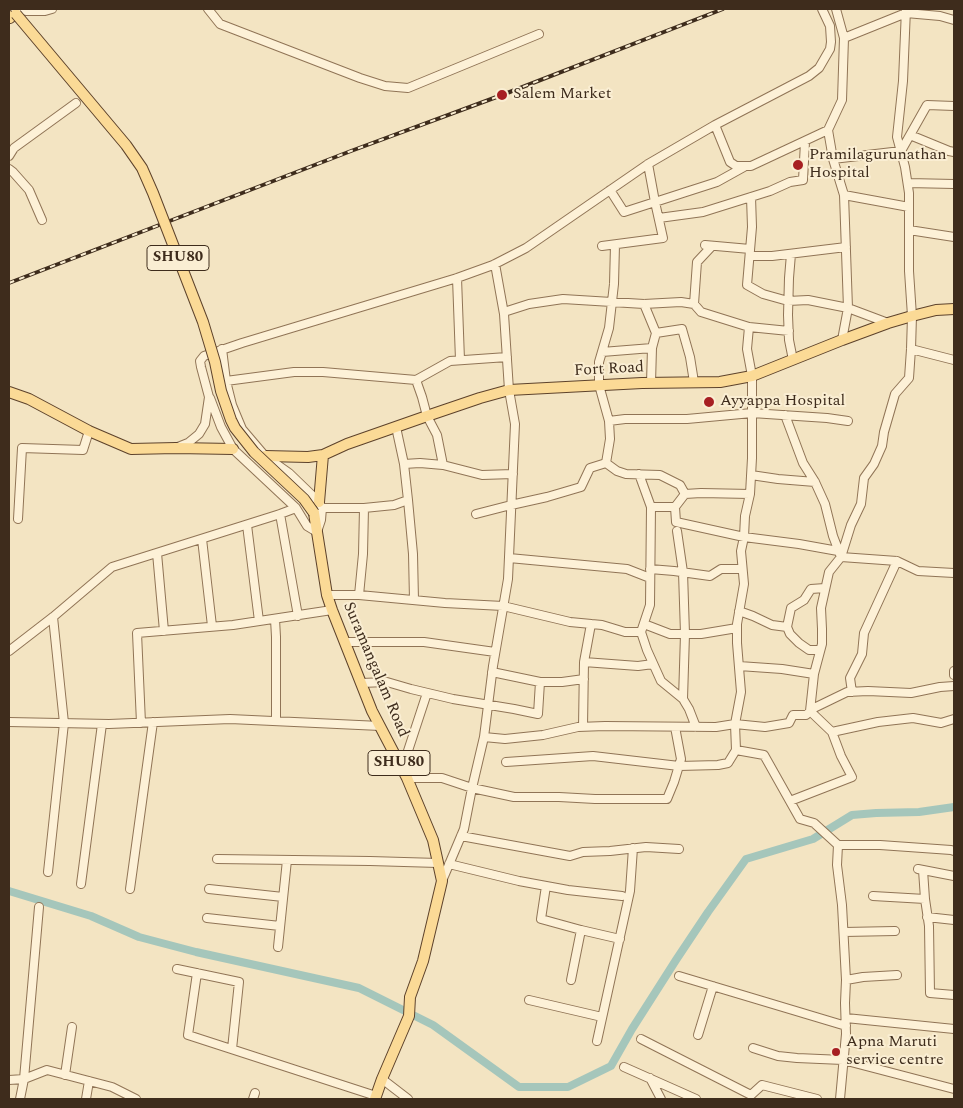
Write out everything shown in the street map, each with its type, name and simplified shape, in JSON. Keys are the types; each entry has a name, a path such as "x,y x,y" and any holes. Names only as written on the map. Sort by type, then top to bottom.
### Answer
{"main road":[{"name":"SHU80","path":"12,13 121,148 136,171 148,195 197,323 210,364 221,410 230,431 250,456 300,503 316,510 316,532"},
{"name":"Fort Road","path":"265,456 308,457 323,454 427,416 510,390 651,383 720,382 752,376 888,323 936,310 954,309"},
{"path":"9,392 29,399 89,431 131,449 233,449"},
{"path":"316,510 323,454"},
{"name":"Suramangalam Road","path":"316,532 327,595 332,610 372,711 405,773 433,840 442,881 424,961 410,997 408,1016 376,1098"}],"street":[{"path":"12,13 52,9"},
{"path":"208,9 220,24 385,86 408,88 539,34"},
{"path":"222,349 226,381 232,405 242,429 265,456 289,473 316,510 322,520 316,532 307,526 296,508 277,489 256,472 233,449 221,427 209,397 200,361 204,356 222,349 457,278 495,264 526,248 648,164 715,125 809,76 820,68 830,50 831,42 830,26 822,9"},
{"path":"836,9 844,38 842,100 828,130 844,195 848,308 842,340"},
{"path":"844,38 906,11 954,20"},
{"path":"810,712 814,674 820,650 821,608 829,572 840,554 861,504 864,478 874,464 882,446 895,394 909,378 912,316 909,271 909,192 902,151 897,137 903,81 906,11"},
{"path":"9,156 14,148 76,104"},
{"path":"902,151 927,105 954,106"},
{"path":"715,125 730,162 736,166 752,166 828,130"},
{"path":"910,135 954,152"},
{"path":"658,218 703,212 770,191 790,182 803,180 805,142"},
{"path":"834,159 902,151"},
{"path":"602,246 663,238 648,164"},
{"path":"610,190 624,212 717,182 746,166"},
{"path":"9,169 29,190 42,220"},
{"path":"908,183 954,184"},
{"path":"844,195 909,207"},
{"path":"751,196 752,227 747,285 763,294 788,301 808,300 848,308 888,323"},
{"path":"909,230 954,237"},
{"path":"606,463 610,439 609,420 600,385 599,362 609,328 615,244"},
{"path":"694,304 697,262 708,245 772,256 846,247"},
{"path":"791,254 788,301 789,331 793,360"},
{"path":"442,881 464,829 484,737 495,652 508,579 515,424 510,390 504,312 495,264"},
{"path":"457,278 460,360"},
{"path":"504,312 529,304 563,299 644,304 681,302 694,304 701,312 749,328 789,331"},
{"path":"644,304 656,333 652,348 651,383"},
{"path":"506,762 593,756 679,766 718,765 728,763 736,750 735,724 741,692 737,628 744,584 741,551 751,475 752,376 747,349 749,328"},
{"path":"656,333 682,329 690,357 694,382"},
{"path":"602,352 652,348"},
{"path":"911,349 954,360"},
{"path":"226,381 294,372 323,372 416,380 450,361 507,357"},
{"path":"416,380 427,416 437,435 443,465"},
{"path":"176,448 188,443 199,434 205,424 209,397"},
{"path":"609,420 625,418 686,418 752,413 848,421"},
{"path":"785,415 803,463 815,482 825,504 833,536 840,554"},
{"path":"396,427 404,464 408,500 413,554 414,600"},
{"path":"18,519 22,448 83,450 89,431"},
{"path":"606,463 617,472 660,475 680,485 686,494"},
{"path":"476,514 581,487 590,468 606,463"},
{"path":"404,464 443,465 482,475 513,474"},
{"path":"639,474 651,507 650,605 643,628 647,650 660,681 683,699 690,708 696,727"},
{"path":"751,475 815,482"},
{"path":"750,494 686,494 675,507 676,522 744,537 799,544 840,554 896,561 918,571 954,573"},
{"path":"316,510 394,505 408,500"},
{"path":"651,507 675,507"},
{"path":"9,651 112,566 296,508"},
{"path":"359,595 364,508"},
{"path":"280,514 298,616"},
{"path":"247,524 259,621"},
{"path":"677,531 683,572 685,634 683,699"},
{"path":"202,538 212,626"},
{"path":"157,552 164,631"},
{"path":"509,558 627,569 650,578"},
{"path":"852,692 850,678 862,654 864,633 896,561"},
{"path":"650,569 710,576 721,569 742,569"},
{"path":"820,650 809,650 790,634 787,627 791,608 804,600 811,589 825,588"},
{"path":"327,595 359,595 503,606 570,622 602,625 625,632 643,628 670,634 701,634 737,628"},
{"path":"141,722 137,633 259,621 332,610"},
{"path":"739,611 772,625 787,627"},
{"path":"48,872 64,723 53,616"},
{"path":"275,619 276,721"},
{"path":"583,727 584,662 591,624"},
{"path":"346,642 424,642 495,652"},
{"path":"584,662 638,666 653,664"},
{"path":"739,666 782,669 814,674"},
{"path":"492,672 540,682 584,679"},
{"path":"362,683 387,682 453,699 514,708 538,714 540,682"},
{"path":"484,737 505,739 543,735 578,727 716,727 735,724 765,727 789,723 793,715 806,715 814,708 847,692 911,693 954,686"},
{"path":"427,693 405,773 442,778 472,788 514,797 668,800 682,758 675,727"},
{"path":"790,801 852,777 841,756 832,732 810,712"},
{"path":"832,732 878,722 913,718 940,723 954,719"},
{"path":"9,722 102,724 230,719 380,726"},
{"path":"130,889 153,722"},
{"path":"81,884 102,724"},
{"path":"736,750 764,755 800,819 814,823 838,845 880,845 954,851"},
{"path":"461,836 570,856 583,852 646,847 679,849"},
{"path":"838,845 837,865 842,905 846,980 846,1034 840,1099"},
{"path":"597,1041 630,891 633,848"},
{"path":"217,859 438,863"},
{"path":"278,947 287,860"},
{"path":"450,864 519,881 568,890 622,896"},
{"path":"954,876 921,869 928,917 930,993 954,995"},
{"path":"546,886 541,919 620,939"},
{"path":"209,889 283,897"},
{"path":"873,896 925,899"},
{"path":"20,1099 24,1079 38,908"},
{"path":"928,917 954,920"},
{"path":"207,918 280,926"},
{"path":"571,980 581,930"},
{"path":"844,932 895,931"},
{"path":"177,969 239,982 232,1049"},
{"path":"197,974 188,1035 376,1098"},
{"path":"846,980 896,975"},
{"path":"679,976 846,1022 954,1028"},
{"path":"698,1035 713,986"},
{"path":"529,1000 602,1017"},
{"path":"65,1075 72,1026"},
{"path":"641,1040 751,1097 762,1085 817,1099"},
{"path":"753,1048 778,1056 843,1060 954,1089"},
{"path":"624,1066 696,1099"},
{"path":"9,1080 24,1079 47,1070 112,1087 132,1098"},
{"path":"650,1078 661,1099"},
{"path":"382,1079 408,1099"},
{"path":"86,1099 89,1082"}],"waterway":[{"path":"9,891 91,916 139,937 196,952 359,988 433,1025 519,1087 568,1087 611,1066 676,960 746,859 813,839 852,815 919,812 954,807"}],"railway":[{"path":"9,283 723,9"}],"place":[{"name":"Salem Market","path":"502,95"},
{"name":"Pramilagurunathan Hospital","path":"798,165"},
{"name":"Ayyappa Hospital","path":"709,402"},
{"name":"Apna Maruti service centre","path":"836,1052"}]}
